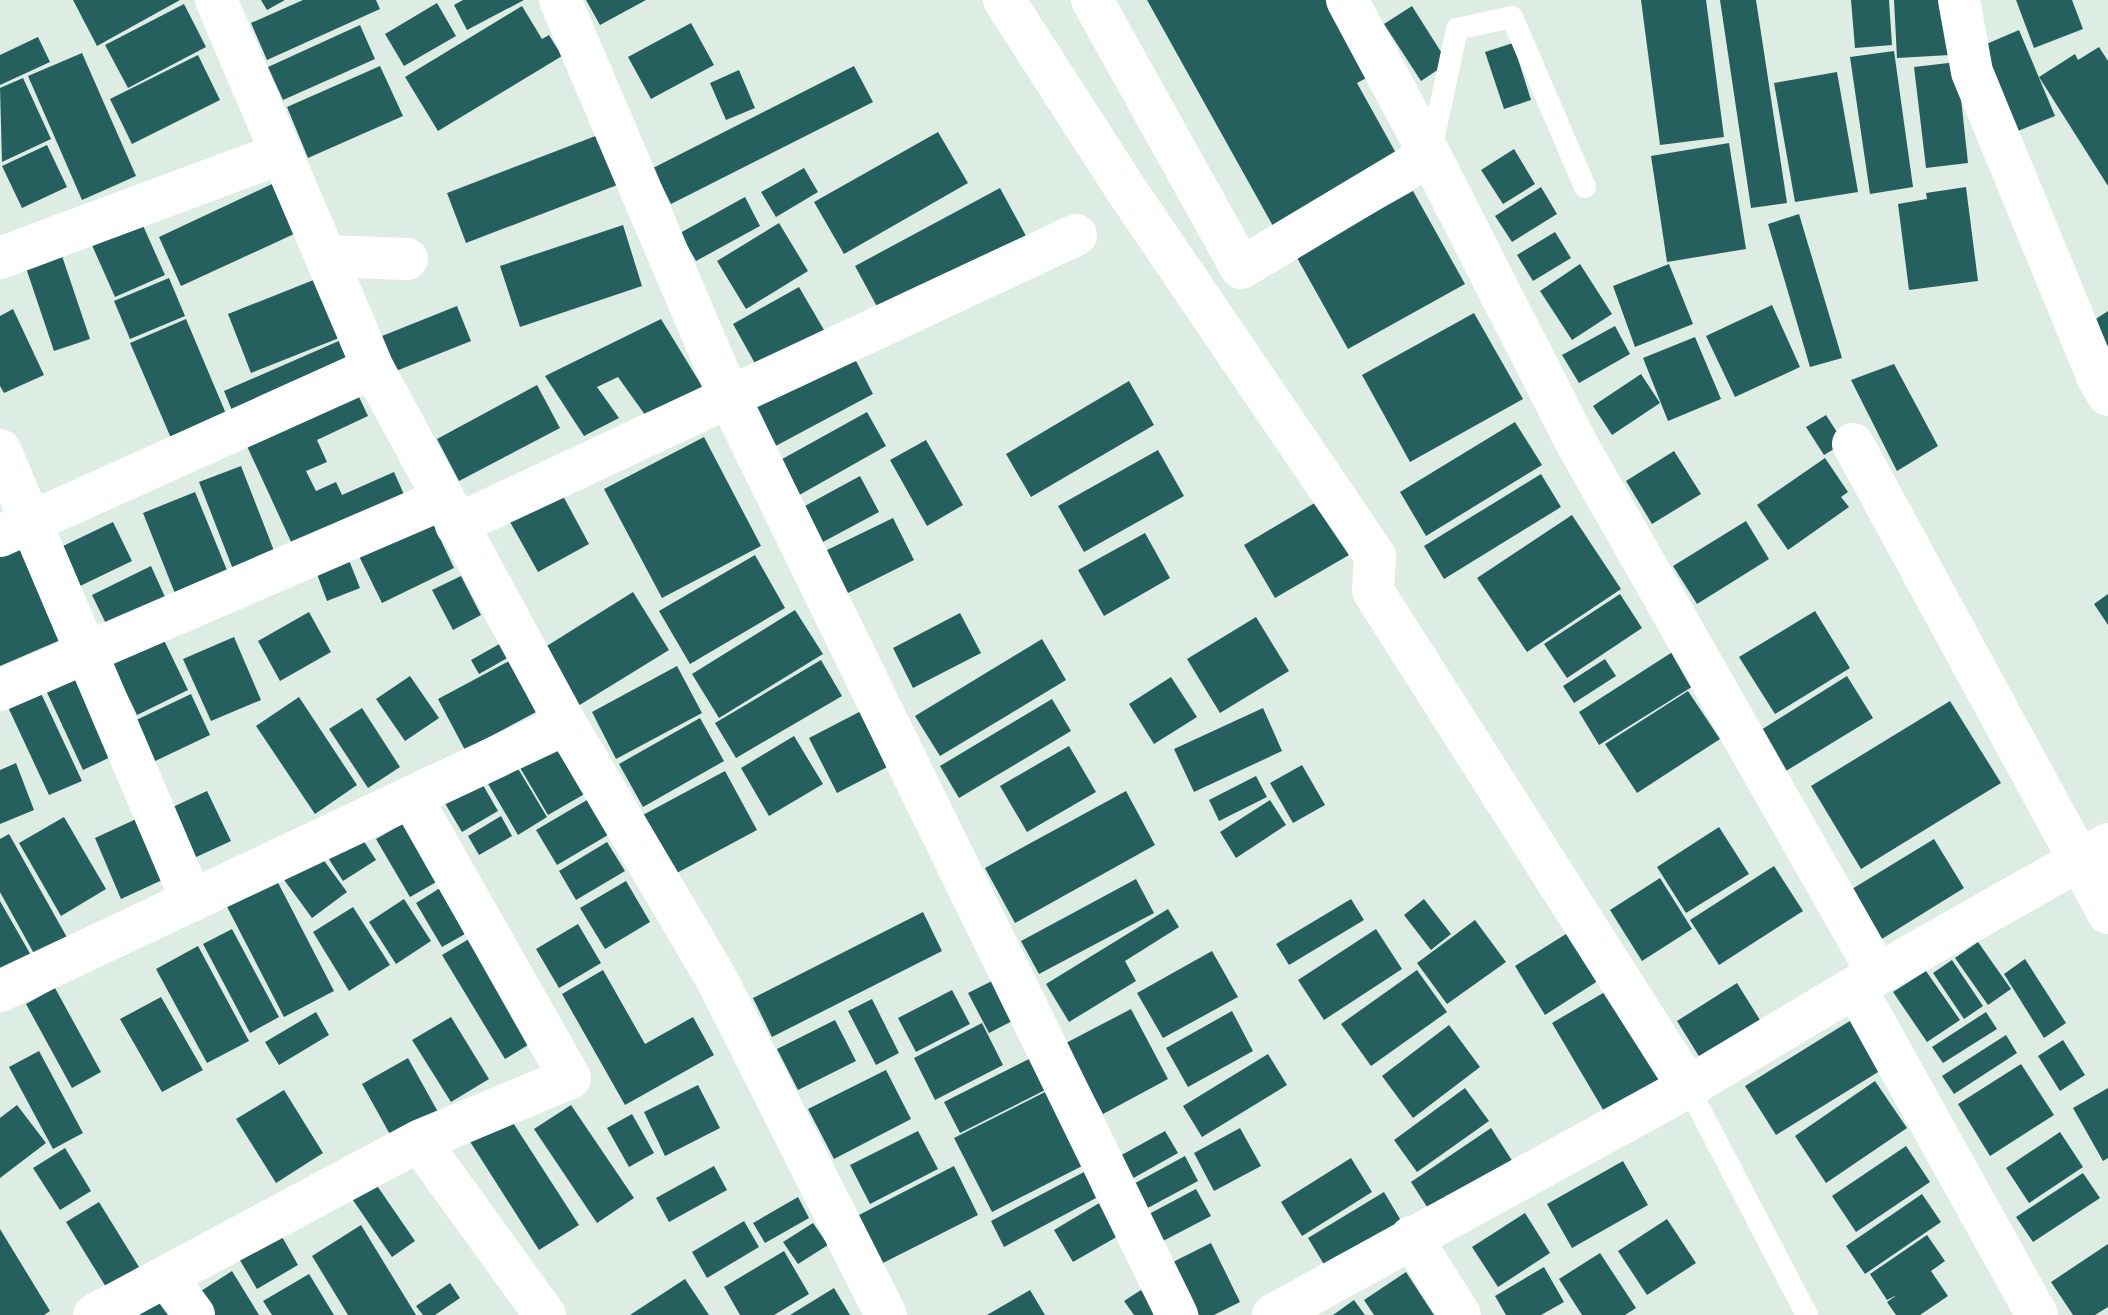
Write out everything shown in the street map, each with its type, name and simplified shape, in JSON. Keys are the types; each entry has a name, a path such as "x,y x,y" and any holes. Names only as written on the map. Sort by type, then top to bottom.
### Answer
{"street":[{"path":"216,0 373,368 566,724 716,978 886,1315"},
{"path":"560,0 729,397 1177,1315"},
{"path":"1004,0 1125,188 1375,556 1373,591 1688,1087"},
{"path":"1092,0 1241,268 1430,155"},
{"path":"1347,0 1430,155 1578,446 1866,980 2037,1315"},
{"path":"1959,0 1972,72 2098,378 2108,395"},
{"path":"0,258 282,153"},
{"path":"0,690 85,653 449,512 729,397 1076,235"},
{"path":"326,256 407,259"},
{"path":"16,529 373,368"},
{"path":"1853,444 2094,852 2108,913"},
{"path":"0,450 16,529 85,653 192,901"},
{"path":"0,991 566,724"},
{"path":"94,1315 419,1141 570,1078 411,797"},
{"path":"1273,1315 1688,1087 1866,980 2094,852"},
{"path":"419,1141 545,1315"},
{"path":"1411,1237 1460,1315"},
{"path":"167,1278 194,1315"}],"lane":[{"path":"1430,155 1457,29 1512,17 1585,187"},
{"path":"1688,1087 1807,1315"}],"building":[{"path":"73,0 180,0 97,46"},
{"path":"261,0 285,0 267,10"},
{"path":"303,0 376,0 380,9 267,60 251,23"},
{"path":"463,0 524,0 467,30 454,5"},
{"path":"586,0 646,0 600,25"},
{"path":"1147,0 1327,0 1370,76 1357,83 1397,155 1273,226"},
{"path":"1641,0 1706,0 1724,137 1660,145"},
{"path":"1720,0 1756,0 1787,203 1751,208"},
{"path":"1851,0 1889,0 1892,45 1855,48"},
{"path":"1894,0 1947,0 1950,55 1897,58"},
{"path":"2016,0 2072,0 2083,29 2034,48"},
{"path":"437,3 456,36 404,66 385,34"},
{"path":"184,4 206,47 128,88 105,45"},
{"path":"522,6 542,39 549,35 562,56 438,131 405,77"},
{"path":"1412,6 1448,63 1421,81 1384,24"},
{"path":"691,23 714,65 651,99 628,57"},
{"path":"360,25 375,59 283,100 268,67"},
{"path":"2019,30 2055,116 2013,133 1977,48"},
{"path":"38,37 50,62 0,85 0,55"},
{"path":"1513,43 1531,100 1504,109 1485,52"},
{"path":"2099,47 2108,61 2108,186 2039,77 2075,54 2078,60"},
{"path":"1894,51 1913,187 1870,194 1850,57"},
{"path":"82,53 136,176 82,200 28,76"},
{"path":"198,55 220,100 132,144 110,99"},
{"path":"1957,62 1968,163 1926,168 1914,67"},
{"path":"380,66 403,116 308,158 287,107"},
{"path":"854,66 873,102 671,204 653,168"},
{"path":"739,70 755,108 726,120 710,83"},
{"path":"1837,72 1858,192 1795,202 1774,83"},
{"path":"23,78 51,139 2,162 0,88"},
{"path":"606,132 625,182 466,243 447,193"},
{"path":"938,132 968,183 844,254 814,202"},
{"path":"1729,143 1746,249 1667,262 1651,156"},
{"path":"47,145 67,187 22,208 2,166"},
{"path":"1514,149 1535,184 1503,204 1481,170"},
{"path":"804,168 818,192 776,217 761,192"},
{"path":"272,184 294,234 181,286 159,237"},
{"path":"1541,187 1557,214 1512,242 1495,216"},
{"path":"1966,187 1978,281 1909,290 1898,204 1927,199 1926,193"},
{"path":"1000,188 1026,236 881,314 855,266"},
{"path":"1413,191 1465,284 1348,349 1296,256"},
{"path":"745,197 760,226 696,261 680,233"},
{"path":"1799,214 1842,358 1810,367 1768,224"},
{"path":"141,221 165,275 115,297 91,243"},
{"path":"779,223 808,271 746,309 717,261"},
{"path":"623,225 642,286 520,327 500,266"},
{"path":"1555,232 1571,258 1533,281 1517,255"},
{"path":"60,250 90,339 54,351 24,262"},
{"path":"1580,264 1612,314 1572,340 1540,291"},
{"path":"1669,264 1693,324 1635,347 1613,286"},
{"path":"169,278 185,316 130,339 114,301"},
{"path":"316,279 339,338 251,373 228,314"},
{"path":"799,287 824,330 757,367 733,324"},
{"path":"1772,305 1800,367 1735,397 1706,336"},
{"path":"457,306 471,341 396,371 382,336"},
{"path":"13,309 44,375 4,393 0,386 0,316"},
{"path":"2108,311 2108,346 2102,350 2085,326"},
{"path":"1474,313 1523,399 1410,462 1362,375"},
{"path":"186,319 232,428 177,452 130,343"},
{"path":"661,319 705,391 648,419 618,377 597,387 619,418 584,436 545,376"},
{"path":"1615,326 1630,354 1579,383 1562,355"},
{"path":"1695,337 1721,399 1668,421 1643,358"},
{"path":"341,340 355,374 238,425 224,391"},
{"path":"851,351 873,394 770,449 747,405"},
{"path":"1894,364 1938,446 1897,471 1851,380"},
{"path":"1641,374 1660,403 1612,435 1593,406"},
{"path":"351,380 368,416 317,440 327,462 306,471 316,491 336,482 342,495 394,472 410,508 299,559 240,431"},
{"path":"1129,381 1154,425 1031,497 1006,454"},
{"path":"537,385 560,428 459,481 437,439"},
{"path":"867,412 886,446 794,498 775,463"},
{"path":"1826,415 1844,443 1824,455 1806,427"},
{"path":"1515,422 1542,465 1426,536 1400,492"},
{"path":"704,437 761,546 662,598 604,489"},
{"path":"926,440 963,505 927,526 890,460"},
{"path":"1158,450 1184,496 1084,552 1058,506"},
{"path":"1674,451 1701,494 1652,524 1626,481"},
{"path":"1825,458 1848,492 1841,497 1849,507 1788,550 1757,505"},
{"path":"241,466 278,561 236,577 199,482"},
{"path":"1541,474 1561,507 1444,579 1424,546"},
{"path":"860,476 879,512 821,543 803,507"},
{"path":"195,492 231,580 178,601 143,513"},
{"path":"562,494 589,544 538,572 510,522"},
{"path":"1318,501 1349,555 1275,598 1244,545"},
{"path":"426,509 454,568 382,603 353,544"},
{"path":"1572,515 1621,589 1527,652 1477,578"},
{"path":"893,518 914,560 844,595 823,552"},
{"path":"1746,521 1769,559 1697,604 1673,566"},
{"path":"113,522 132,561 80,586 61,547"},
{"path":"1145,533 1170,578 1104,616 1078,570"},
{"path":"24,544 65,638 0,666 0,554"},
{"path":"343,545 360,588 327,601 311,558"},
{"path":"755,555 785,608 690,664 659,611"},
{"path":"151,566 170,608 112,636 92,595"},
{"path":"461,576 481,615 453,630 432,590"},
{"path":"633,592 669,650 578,706 542,649"},
{"path":"1620,594 1642,628 1567,678 1544,644"},
{"path":"2108,594 2108,625 2094,604"},
{"path":"795,610 823,654 719,718 692,674"},
{"path":"1815,611 1850,668 1775,714 1739,657"},
{"path":"309,612 331,652 280,681 258,641"},
{"path":"960,613 981,653 913,688 893,648"},
{"path":"1256,617 1289,671 1220,713 1187,659"},
{"path":"161,634 188,690 137,715 110,659"},
{"path":"234,637 261,700 211,721 183,659"},
{"path":"1042,639 1066,680 940,756 915,716"},
{"path":"503,642 511,656 479,674 471,660"},
{"path":"1674,651 1695,685 1599,745 1579,712"},
{"path":"1605,659 1616,676 1574,703 1563,686"},
{"path":"511,660 538,711 465,750 438,699"},
{"path":"821,660 842,696 736,758 715,723"},
{"path":"677,666 702,713 616,759 592,712"},
{"path":"78,670 117,754 83,770 44,686"},
{"path":"410,676 439,718 405,741 376,699"},
{"path":"1847,676 1873,718 1786,771 1761,730"},
{"path":"1171,677 1197,717 1154,744 1129,704"},
{"path":"39,689 82,781 49,795 7,705"},
{"path":"1688,691 1720,739 1637,793 1605,744"},
{"path":"191,694 210,735 151,763 132,722"},
{"path":"299,697 357,785 315,814 256,726"},
{"path":"1052,699 1071,731 959,798 940,766"},
{"path":"1950,701 2001,783 1861,869 1811,786"},
{"path":"362,708 400,767 368,788 329,729"},
{"path":"867,708 895,763 837,793 809,738"},
{"path":"1263,708 1282,751 1194,792 1174,749"},
{"path":"700,718 724,761 643,807 619,764"},
{"path":"794,736 823,784 769,816 741,768"},
{"path":"556,738 588,792 548,815 516,761"},
{"path":"1069,746 1096,792 1027,832 1000,786"},
{"path":"513,760 547,817 518,835 484,777"},
{"path":"16,763 34,810 0,824 0,770"},
{"path":"1302,765 1325,805 1293,823 1270,783"},
{"path":"725,771 757,830 673,875 641,816"},
{"path":"476,773 498,811 462,832 440,795"},
{"path":"1256,776 1267,797 1219,821 1209,800"},
{"path":"207,791 231,841 181,864 158,814"},
{"path":"1126,791 1155,845 1015,923 985,868"},
{"path":"587,800 608,835 557,865 536,830"},
{"path":"1270,800 1286,825 1236,858 1220,832"},
{"path":"147,814 173,875 121,899 95,838"},
{"path":"501,816 512,836 479,855 468,836"},
{"path":"64,817 106,889 61,916 19,843"},
{"path":"404,823 438,881 410,897 376,839"},
{"path":"1719,827 1749,874 1686,913 1657,867"},
{"path":"356,829 376,860 343,881 323,850"},
{"path":"9,834 69,941 37,959 0,892 0,839"},
{"path":"1934,839 1964,888 1877,942 1847,892"},
{"path":"607,842 625,871 576,900 559,871"},
{"path":"317,851 347,892 312,918 282,877"},
{"path":"1774,866 1803,911 1719,965 1690,920"},
{"path":"272,871 334,991 284,1017 222,897"},
{"path":"1660,878 1692,929 1642,961 1610,910"},
{"path":"1136,879 1154,913 1039,974 1021,941"},
{"path":"626,881 650,922 605,949 580,908"},
{"path":"445,885 472,930 442,947 416,903"},
{"path":"404,899 431,941 396,964 369,922"},
{"path":"1351,899 1364,920 1289,965 1276,944"},
{"path":"1424,899 1451,934 1431,950 1404,915"},
{"path":"0,901 32,957 0,976"},
{"path":"353,907 390,965 349,991 313,932"},
{"path":"1168,909 1179,927 1125,961 1136,981 1069,1022 1046,984"},
{"path":"923,912 942,951 772,1037 753,998"},
{"path":"1475,920 1506,962 1447,1004 1417,963"},
{"path":"578,924 601,963 559,988 536,949"},
{"path":"232,929 279,1017 250,1033 203,944"},
{"path":"1376,929 1402,969 1324,1020 1298,980"},
{"path":"1574,929 1604,977 1545,1015 1515,966"},
{"path":"479,933 541,1037 505,1059 442,955"},
{"path":"1978,942 2011,989 1988,1005 1955,958"},
{"path":"198,946 249,1041 207,1063 156,969"},
{"path":"1212,951 1238,997 1163,1038 1137,993"},
{"path":"2025,959 2066,1023 2044,1038 2004,974"},
{"path":"1952,960 1983,1006 1964,1019 1933,973"},
{"path":"603,970 645,1044 693,1017 714,1055 625,1105 562,994"},
{"path":"1417,970 1447,1012 1371,1066 1341,1024"},
{"path":"1926,971 1960,1020 1927,1042 1893,992"},
{"path":"1002,976 1022,1016 989,1033 968,993"},
{"path":"1737,983 1760,1020 1700,1058 1677,1021"},
{"path":"1615,986 1672,1080 1608,1118 1552,1023"},
{"path":"55,988 101,1072 72,1088 26,1004"},
{"path":"952,990 970,1024 916,1052 898,1018"},
{"path":"161,997 203,1070 162,1092 120,1019"},
{"path":"872,999 899,1053 876,1065 848,1011"},
{"path":"1131,1009 1168,1079 1103,1114 1066,1043"},
{"path":"1232,1011 1253,1051 1188,1087 1166,1048"},
{"path":"316,1012 329,1035 279,1065 265,1042"},
{"path":"1986,1012 1997,1029 1943,1063 1932,1047"},
{"path":"451,1017 489,1079 451,1102 412,1040"},
{"path":"1853,1019 1883,1069 1776,1135 1745,1086"},
{"path":"835,1020 856,1061 798,1090 777,1049"},
{"path":"982,1023 1003,1065 935,1100 914,1058"},
{"path":"1449,1025 1480,1067 1413,1118 1382,1076"},
{"path":"2006,1035 2017,1053 1954,1094 1942,1076"},
{"path":"2063,1040 2085,1075 2060,1091 2038,1056"},
{"path":"39,1051 83,1133 53,1149 9,1067"},
{"path":"1268,1054 1287,1085 1202,1137 1183,1106"},
{"path":"408,1058 438,1112 392,1138 362,1084"},
{"path":"1031,1058 1047,1089 960,1133 944,1102"},
{"path":"2021,1064 2054,1115 1990,1156 1958,1104"},
{"path":"886,1070 911,1119 834,1159 808,1109"},
{"path":"1875,1081 1907,1128 1826,1183 1795,1136"},
{"path":"698,1085 720,1128 665,1156 644,1112"},
{"path":"1465,1088 1489,1121 1417,1172 1394,1140"},
{"path":"2108,1088 2108,1158 2103,1161 2073,1108"},
{"path":"284,1090 323,1153 276,1183 236,1119"},
{"path":"1049,1090 1086,1164 992,1212 954,1138"},
{"path":"17,1105 46,1143 0,1178 0,1118"},
{"path":"571,1105 634,1198 597,1223 534,1129"},
{"path":"632,1114 654,1153 629,1167 607,1128"},
{"path":"508,1115 579,1225 539,1250 469,1140"},
{"path":"1240,1128 1261,1166 1214,1191 1194,1153"},
{"path":"1491,1128 1513,1162 1433,1216 1411,1182"},
{"path":"918,1131 938,1169 870,1204 850,1165"},
{"path":"1165,1131 1178,1153 1130,1180 1118,1157"},
{"path":"2060,1132 2083,1167 2029,1203 2006,1168"},
{"path":"1906,1146 1930,1182 1856,1232 1832,1196"},
{"path":"65,1148 91,1191 60,1210 33,1168"},
{"path":"1185,1156 1198,1181 1142,1211 1128,1187"},
{"path":"1351,1158 1372,1192 1302,1236 1281,1202"},
{"path":"1623,1161 1648,1205 1572,1248 1547,1204"},
{"path":"714,1166 727,1190 669,1222 656,1198"},
{"path":"954,1166 978,1215 881,1264 857,1216"},
{"path":"1084,1172 1096,1198 1004,1247 991,1221"},
{"path":"2083,1173 2100,1198 2033,1242 2016,1217"},
{"path":"369,1174 415,1241 392,1257 346,1190"},
{"path":"1196,1189 1211,1216 1163,1241 1149,1214"},
{"path":"1384,1192 1403,1224 1328,1271 1308,1238"},
{"path":"1922,1194 1941,1222 1865,1274 1846,1246"},
{"path":"798,1197 809,1218 765,1243 753,1223"},
{"path":"99,1202 139,1267 106,1287 66,1222"},
{"path":"1101,1202 1120,1235 1073,1262 1054,1230"},
{"path":"1525,1213 1550,1253 1498,1287 1472,1247"},
{"path":"1667,1219 1696,1263 1647,1295 1618,1251"},
{"path":"744,1221 759,1247 707,1278 692,1252"},
{"path":"813,1223 828,1245 798,1264 783,1242"},
{"path":"361,1225 416,1315 348,1315 312,1256"},
{"path":"277,1228 298,1265 257,1289 235,1252"},
{"path":"0,1229 50,1311 44,1315 0,1315"},
{"path":"1927,1235 1945,1261 1931,1271 1948,1296 1920,1315 1896,1315 1887,1302 1897,1295 1887,1300 1870,1274"},
{"path":"1211,1243 1240,1302 1214,1315 1199,1315 1173,1262"},
{"path":"2108,1244 2108,1307 2095,1315 2073,1315 2051,1282"},
{"path":"784,1251 809,1294 774,1315 740,1315 724,1287"},
{"path":"1600,1253 1636,1308 1625,1315 1582,1315 1559,1279"},
{"path":"1544,1267 1564,1302 1541,1315 1506,1315 1495,1296"},
{"path":"232,1271 259,1315 215,1315 201,1291"},
{"path":"1406,1272 1434,1315 1374,1315 1364,1300"},
{"path":"309,1274 334,1315 272,1315 263,1301"},
{"path":"685,1279 709,1315 630,1315"},
{"path":"450,1283 460,1298 435,1315 423,1315 416,1306"},
{"path":"834,1288 850,1315 790,1315"},
{"path":"1030,1290 1045,1315 987,1315"},
{"path":"1141,1290 1158,1315 1134,1315 1124,1301"},
{"path":"171,1296 182,1315 139,1315"},
{"path":"1354,1300 1365,1315 1333,1315"}]}
